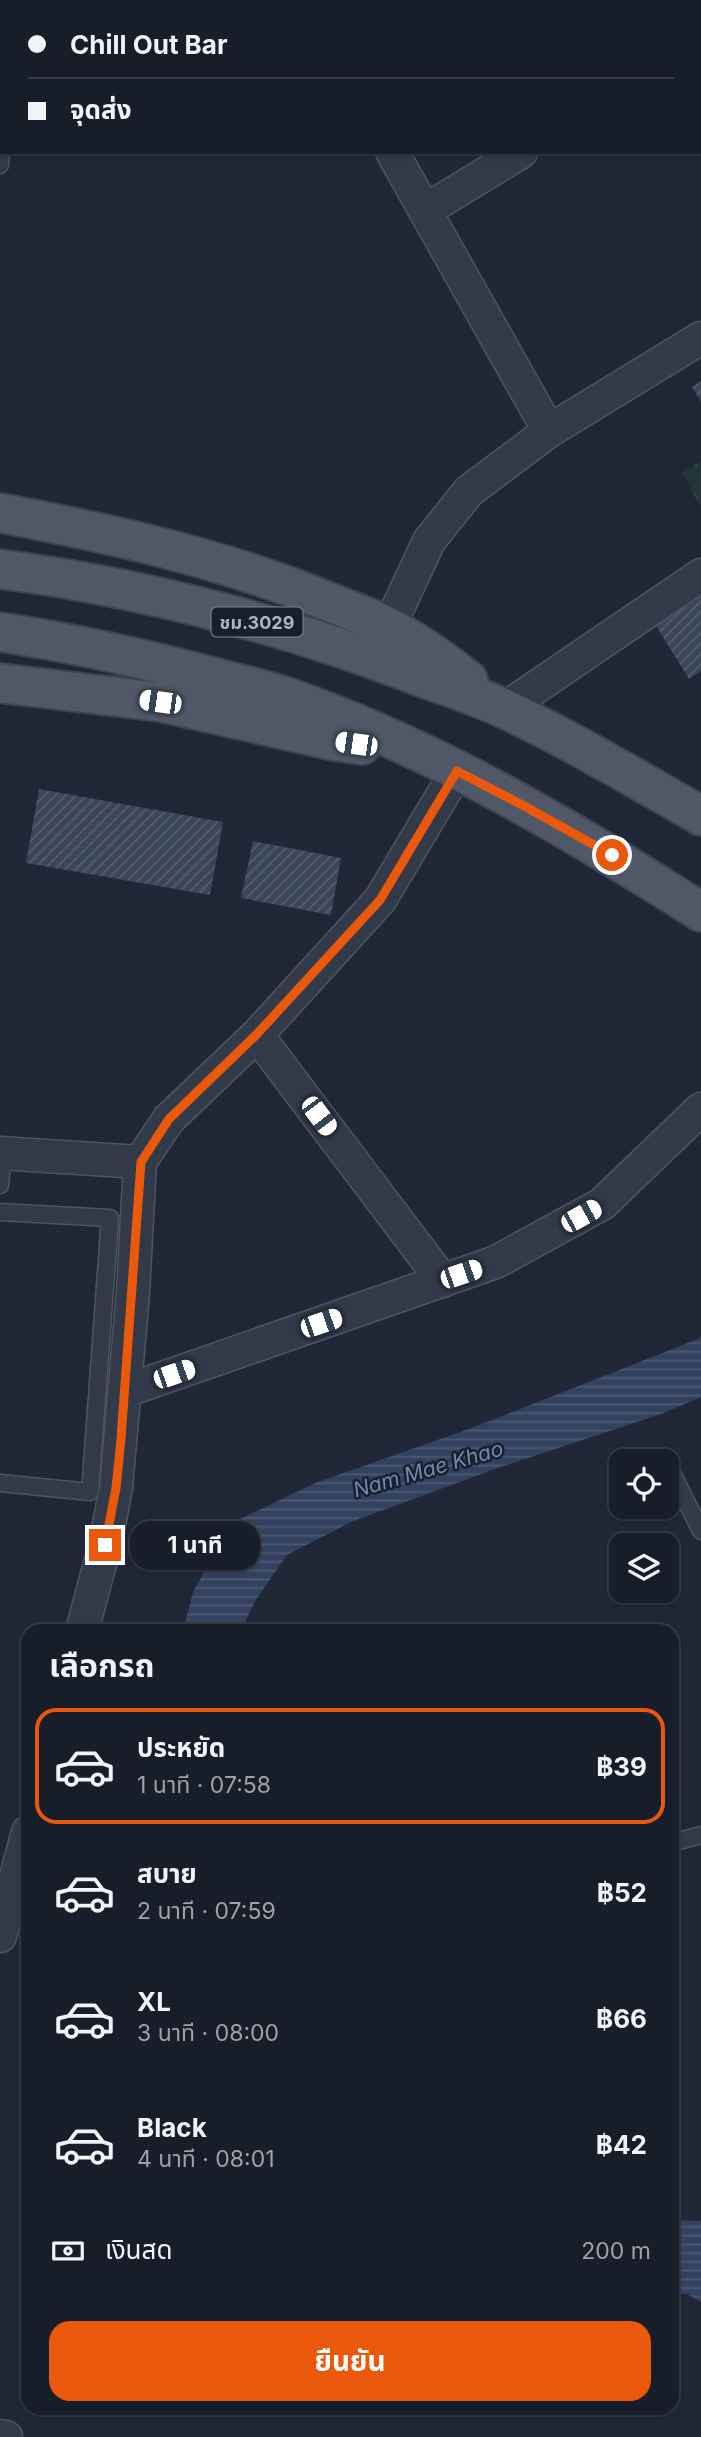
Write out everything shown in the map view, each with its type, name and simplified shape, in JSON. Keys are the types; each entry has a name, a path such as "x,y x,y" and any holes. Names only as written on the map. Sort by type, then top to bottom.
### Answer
{"main road":[{"path":"0,513 174,549 267,577 389,627 448,664 504,709"},
{"name":"ชม.3029","path":"0,569 137,590 225,612 310,638 504,709 611,764 701,816"},
{"path":"0,632 42,638 178,668 282,696 423,753 612,855 701,912"},
{"path":"0,683 160,702 334,741 423,753"}],"street":[{"path":"393,154 549,431"},
{"path":"426,210 518,154"},
{"path":"389,627 429,541 469,491 549,431 701,338"},
{"path":"504,709 701,575"},
{"path":"84,1624 105,1545 116,1488 141,1162 169,1119 257,1034 380,900 457,771"},
{"path":"257,1034 443,1281"},
{"path":"125,1391 496,1262 602,1204 701,1109"},
{"path":"2,1153 141,1162"},
{"path":"0,1936 21,1858"},
{"path":"0,2436 6,2437"}],"lane":[{"path":"0,1185 2,1153"},
{"path":"0,1212 110,1218 90,1492 0,1483"},
{"path":"679,1487 701,1531"},
{"path":"679,1841 701,1835"}],"green space":[{"path":"701,461 701,507 682,473"}],"water":[{"name":"Nam Mae Khao","path":"701,1336 701,1397 664,1413 492,1470 351,1522 287,1555 255,1601 244,1624 185,1624 193,1592 232,1523 315,1483 469,1429"},
{"path":"679,2220 701,2221 701,2302 687,2294 679,2294"}],"building":[{"path":"701,381 701,402 692,387"},
{"path":"701,590 701,671 689,679 653,621"},
{"path":"39,789 223,822 210,895 26,863"},
{"path":"253,841 341,858 331,915 241,898"}],"route":[{"path":"105,1545 116,1488 121,1439 141,1162 169,1119 257,1034 380,900 457,771 612,855"}]}
